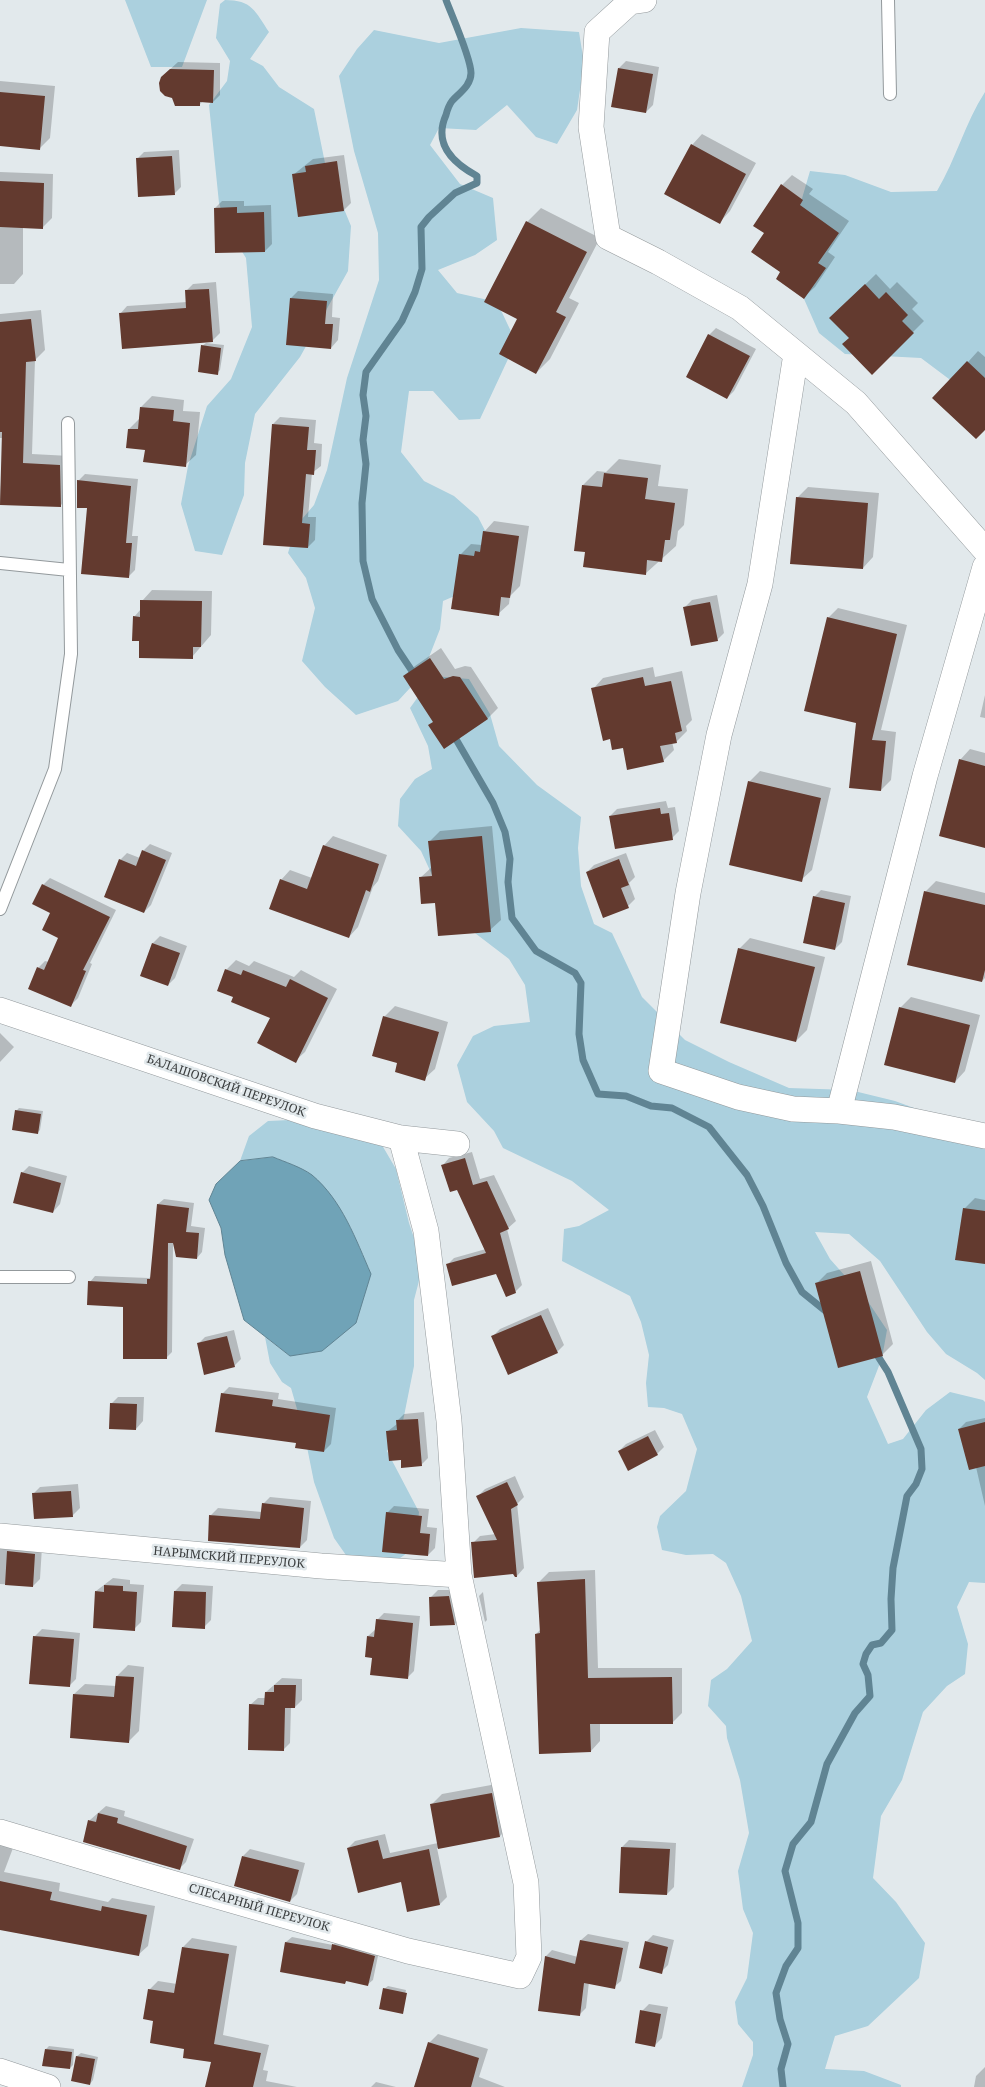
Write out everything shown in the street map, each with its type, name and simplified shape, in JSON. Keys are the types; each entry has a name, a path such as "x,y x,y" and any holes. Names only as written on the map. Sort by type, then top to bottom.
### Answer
{"street":[{"path":"644,0 630,2 597,32 591,127 608,238 658,262 740,308 856,402 985,550"},
{"path":"796,354 760,584 719,736 688,893 661,1071 738,1098 794,1109 839,1111 894,1117 985,1136"},
{"path":"839,1111 925,776 985,567"},
{"name":"БАЛАШОВСКИЙ ПЕРЕУЛОК","path":"0,1010 315,1116 401,1138 457,1144"},
{"path":"401,1138 426,1231 449,1421 459,1576"},
{"name":"НАРЫМСКИЙ ПЕРЕУЛОК","path":"0,1536 321,1566 459,1576"},
{"name":"СЛЕСАРНЫЙ ПЕРЕУЛОК","path":"0,1832 408,1951 520,1976 529,1958 526,1883 459,1576"},
{"path":"0,2071 48,2087"}],"lane":[{"path":"888,0 890,94"},
{"path":"0,909 56,769 71,654 68,423"},
{"path":"0,563 69,570"},
{"path":"0,1277 69,1277"}],"shaded area":[{"path":"125,0 207,0 182,67 151,67"},
{"path":"225,0 241,2 252,8 269,32 250,59 263,66 279,87 314,109 325,163 351,226 348,271 300,357 255,414 245,463 244,495 222,555 195,551 181,504 188,466 207,406 231,379 252,327 246,258 227,228 219,203 209,105 227,81 230,61 216,38 220,4"},
{"path":"521,28 579,32 584,63 577,110 557,144 536,137 507,105 476,130 439,128 430,145 460,184 493,198 497,240 475,255 438,270 457,293 497,302 516,342 480,419 459,420 433,391 409,391 401,452 424,481 454,496 478,517 494,548 485,583 443,601 440,629 422,675 398,701 356,715 325,687 302,661 315,608 306,578 288,553 296,526 314,505 327,470 347,378 379,280 378,233 354,151 339,76 357,49 374,30 439,43"},
{"path":"985,92 985,406 921,358 845,354 819,333 793,274 791,236 810,171 845,175 891,192 937,191"},
{"path":"433,676 469,679 490,714 499,746 537,785 581,817 578,848 581,886 594,924 612,933 642,997 685,1040 729,1062 789,1088 850,1090 895,1101 985,1134 985,1380 946,1354 927,1332 880,1261 849,1234 815,1232 830,1259 869,1303 887,1330 882,1358 867,1397 888,1444 903,1439 926,1410 950,1392 985,1402 985,1583 969,1582 957,1607 968,1644 965,1674 947,1686 923,1712 902,1780 881,1816 873,1878 896,1902 925,1943 919,1978 868,2026 835,2036 825,2069 864,2071 901,2085 901,2087 742,2087 753,2055 753,2042 738,2024 735,2002 747,1978 753,1933 743,1909 738,1871 749,1833 740,1780 727,1738 726,1726 708,1706 711,1680 727,1669 752,1641 741,1596 726,1563 713,1554 686,1555 662,1550 657,1527 660,1516 686,1491 697,1449 682,1414 664,1408 648,1407 646,1383 649,1355 641,1322 630,1296 562,1261 564,1229 579,1226 609,1210 572,1181 503,1148 494,1131 467,1102 457,1065 473,1036 494,1026 530,1022 525,985 509,959 450,914 421,851 398,826 400,799 415,779 432,769 428,746 410,708"},
{"path":"290,1120 379,1140 396,1169 417,1247 420,1277 414,1300 414,1366 402,1426 387,1451 419,1512 416,1547 387,1567 348,1558 334,1538 314,1482 305,1437 291,1388 282,1382 270,1363 265,1337 290,1356 273,1157 240,1161 249,1136 268,1121"},
{"path":"273,1157 308,1172 323,1185 340,1208 354,1234 371,1274 356,1323 322,1351 290,1356 244,1320 225,1255 221,1228 209,1200 216,1184 240,1161"}],"building":[{"path":"618,68 653,74 646,113 611,107"},
{"path":"170,69 214,70 213,103 200,102 200,106 175,106 172,98 165,96 160,91 159,83 161,77"},
{"path":"0,92 45,96 40,150 0,146"},
{"path":"691,144 746,174 720,224 664,194"},
{"path":"172,156 175,195 138,197 136,158"},
{"path":"337,161 344,211 298,217 292,174 306,172 305,166"},
{"path":"0,181 44,183 43,229 0,227"},
{"path":"781,184 803,200 800,205 839,233 818,263 826,268 804,299 776,279 780,272 751,252 764,233 753,226"},
{"path":"237,207 237,213 264,212 265,252 215,253 214,208"},
{"path":"526,221 587,252 556,312 566,317 536,374 499,354 517,319 484,302"},
{"path":"865,284 879,299 886,292 908,315 902,321 914,333 872,375 842,344 849,338 829,318"},
{"path":"209,289 213,342 122,349 119,313 186,308 185,290"},
{"path":"290,298 327,301 325,324 333,324 331,349 286,345"},
{"path":"31,319 36,361 26,362 23,463 60,465 61,507 0,505 2,432 0,432 0,322"},
{"path":"708,334 750,356 727,399 686,377"},
{"path":"201,345 221,348 218,375 198,372"},
{"path":"967,361 985,378 985,430 976,439 932,398"},
{"path":"140,407 174,410 173,421 190,423 186,467 143,462 145,450 126,448 128,429 138,429"},
{"path":"272,424 309,427 307,450 316,450 314,475 306,474 302,523 310,524 308,548 263,545"},
{"path":"604,473 648,478 645,499 675,503 670,540 665,540 662,562 647,560 646,575 583,567 585,552 574,551 582,485 602,487"},
{"path":"77,480 131,486 126,543 132,543 129,578 81,574 87,508 77,508"},
{"path":"796,497 868,503 863,569 790,564"},
{"path":"483,531 519,536 510,598 501,597 499,616 451,609 459,554 474,556 475,551 480,552"},
{"path":"140,600 202,601 201,647 193,647 193,659 139,658 139,641 132,641 133,616 140,617"},
{"path":"710,602 718,641 691,646 683,607"},
{"path":"827,617 897,634 872,740 886,741 881,791 849,788 856,723 804,711"},
{"path":"430,658 444,679 453,676 460,677 488,719 444,749 428,725 433,722 403,676"},
{"path":"643,677 645,686 671,681 682,731 675,733 677,743 660,746 664,762 627,770 623,748 612,750 610,739 603,741 591,688"},
{"path":"959,759 985,766 985,848 939,836"},
{"path":"748,781 821,798 802,882 729,865"},
{"path":"660,808 661,814 669,813 673,840 615,849 609,816"},
{"path":"482,836 491,932 438,936 435,903 421,904 419,877 432,876 428,841"},
{"path":"323,845 379,864 370,892 366,890 349,938 269,909 280,879 307,889"},
{"path":"142,850 166,860 144,913 104,897 119,859 136,866"},
{"path":"619,859 629,885 621,888 629,908 603,918 586,872"},
{"path":"42,884 110,917 83,970 86,971 71,1007 28,989 37,967 44,970 58,938 42,930 50,913 32,904"},
{"path":"924,891 985,905 985,970 982,982 907,965"},
{"path":"813,896 845,903 835,950 803,943"},
{"path":"152,943 180,953 168,986 140,976"},
{"path":"738,948 815,967 796,1042 720,1023"},
{"path":"225,969 241,975 243,970 286,987 290,979 328,998 296,1063 257,1043 270,1018 231,1002 233,997 217,991"},
{"path":"899,1007 970,1025 955,1083 884,1065"},
{"path":"383,1016 439,1032 425,1081 395,1072 397,1063 372,1056"},
{"path":"15,1110 41,1114 38,1134 12,1130"},
{"path":"465,1158 473,1185 487,1181 509,1229 500,1233 516,1293 506,1297 496,1274 452,1286 446,1264 486,1253 457,1190 450,1192 441,1165"},
{"path":"21,1172 61,1183 53,1213 13,1203"},
{"path":"157,1204 189,1208 186,1232 199,1233 197,1259 176,1257 173,1243 168,1243 167,1359 123,1359 123,1307 87,1305 88,1281 147,1284 147,1279 150,1279"},
{"path":"963,1208 985,1211 985,1264 955,1260"},
{"path":"860,1271 883,1356 838,1368 815,1283"},
{"path":"541,1315 558,1353 508,1375 491,1336"},
{"path":"227,1336 235,1367 204,1375 197,1343"},
{"path":"221,1393 273,1400 272,1406 330,1415 324,1452 295,1448 296,1443 215,1432"},
{"path":"110,1403 137,1404 136,1430 109,1429"},
{"path":"418,1419 422,1466 401,1468 401,1460 389,1461 386,1431 397,1430 396,1420"},
{"path":"985,1422 985,1466 969,1470 958,1429"},
{"path":"648,1436 658,1455 628,1471 618,1451"},
{"path":"507,1482 518,1505 511,1509 517,1577 513,1574 474,1578 471,1542 497,1540 476,1496"},
{"path":"71,1491 73,1517 34,1519 32,1493"},
{"path":"262,1503 304,1508 300,1548 208,1541 209,1515 260,1519"},
{"path":"386,1512 422,1516 420,1533 430,1534 428,1556 382,1552"},
{"path":"7,1551 35,1554 33,1587 5,1585"},
{"path":"585,1579 588,1678 672,1677 673,1724 590,1724 591,1752 539,1754 535,1634 540,1633 537,1582"},
{"path":"104,1585 123,1586 123,1591 137,1592 135,1631 93,1628 95,1591 104,1592"},
{"path":"174,1591 206,1592 205,1629 172,1627"},
{"path":"449,1596 455,1625 430,1626 429,1597"},
{"path":"376,1619 413,1623 408,1679 370,1675 372,1658 365,1657 367,1636 374,1637"},
{"path":"33,1636 74,1639 70,1687 29,1684"},
{"path":"116,1676 134,1677 129,1743 70,1738 73,1694 114,1697"},
{"path":"274,1685 296,1685 295,1708 285,1708 284,1751 248,1750 249,1704 264,1705 265,1692 274,1692"},
{"path":"492,1793 500,1837 438,1849 430,1804"},
{"path":"98,1813 118,1818 117,1823 187,1846 180,1870 83,1842 88,1820 96,1822"},
{"path":"378,1840 383,1859 429,1849 440,1905 407,1912 401,1882 358,1893 347,1848"},
{"path":"621,1847 670,1849 667,1895 619,1893"},
{"path":"242,1856 299,1870 290,1902 234,1886"},
{"path":"0,1881 52,1892 50,1900 101,1911 102,1906 147,1915 139,1956 0,1930"},
{"path":"580,1940 623,1948 615,1989 584,1983 580,2016 538,2011 545,1956 575,1964"},
{"path":"645,1941 668,1947 662,1974 639,1968"},
{"path":"285,1942 331,1950 332,1944 375,1956 368,1986 346,1981 345,1984 280,1972"},
{"path":"182,1947 229,1954 214,2044 261,2053 253,2087 205,2087 211,2062 183,2058 184,2049 150,2043 153,2021 143,2019 148,1989 174,1993"},
{"path":"383,1988 407,1993 403,2014 379,2009"},
{"path":"640,2010 661,2014 655,2047 635,2043"},
{"path":"428,2042 479,2058 471,2087 414,2087"},
{"path":"45,2049 72,2052 70,2069 42,2066"},
{"path":"76,2056 95,2059 90,2085 71,2081"}],"waterway":[{"path":"416,677 398,650 372,599 363,561 362,503 366,464 363,440 366,416 363,395 366,372 402,321 415,292 422,269 421,227 455,193 477,183 477,176 453,159 444,144 442,135 449,106 467,85 471,73 465,48 446,0"},
{"path":"453,734 493,803 505,832 510,859 508,882 512,918 536,951 575,973 581,983 579,1034 583,1060 598,1094 626,1096 651,1106 672,1108 709,1127 747,1175 763,1206 786,1263 802,1292 828,1313"},
{"path":"783,2087 781,2069 788,2044 780,2019 776,1993 786,1966 798,1948 798,1923 785,1871 793,1844 811,1822 827,1764 855,1713 870,1696 868,1675 863,1664 866,1654 872,1645 881,1643 892,1630 893,1568 907,1496 916,1484 922,1469 921,1449 888,1372 874,1350"}]}
